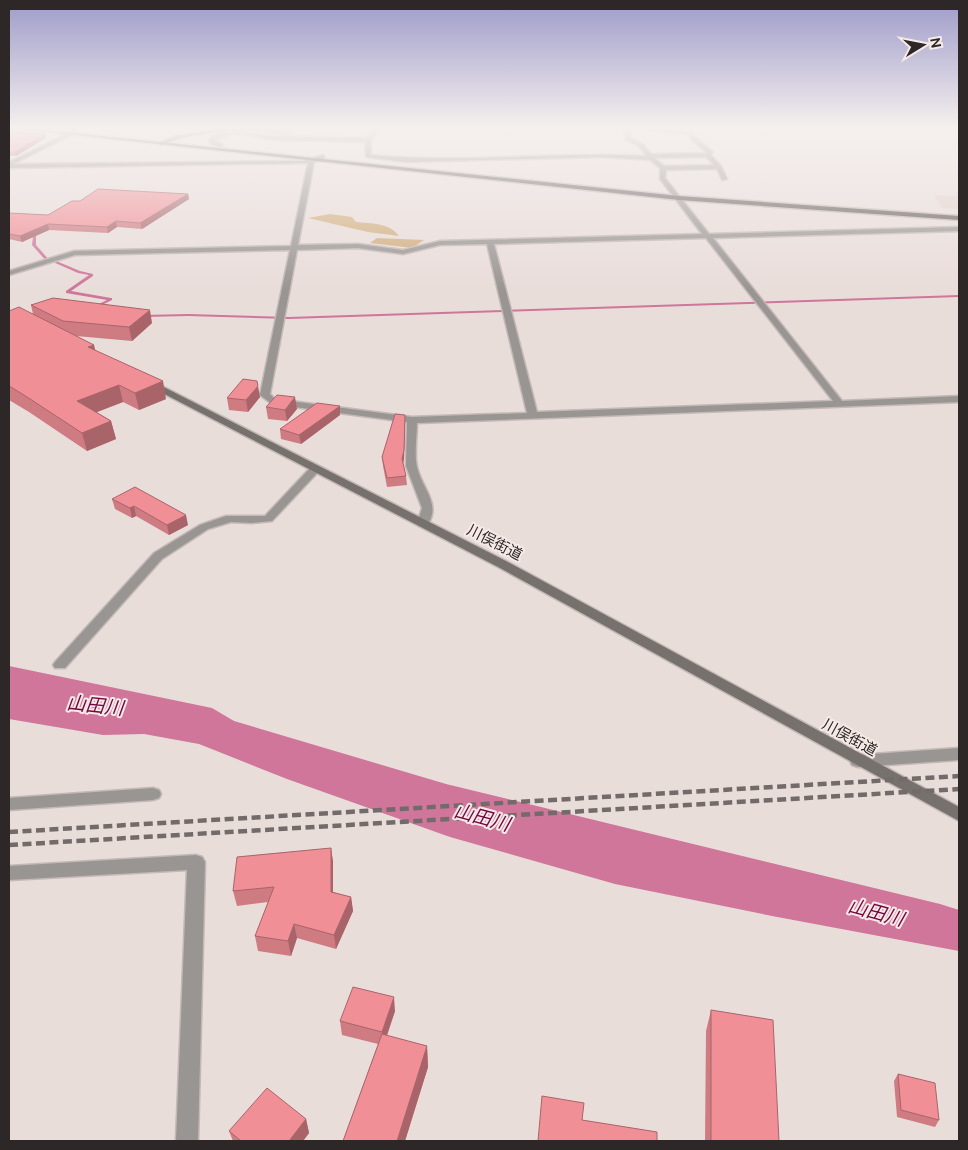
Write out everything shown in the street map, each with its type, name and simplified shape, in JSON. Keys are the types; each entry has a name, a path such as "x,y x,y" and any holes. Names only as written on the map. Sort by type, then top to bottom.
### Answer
{"main road":[{"path":"552,183 823,210 959,218"},
{"path":"677,196 959,213"},
{"name":"川俣街道","path":"140,378 502,564 959,816"}],"street":[{"path":"311,183 295,247 264,395 272,401 412,420 959,399"},
{"path":"666,183 840,404"},
{"path":"9,273 74,253 358,246 411,252 432,244 959,230"},
{"path":"490,242 533,416"},
{"path":"412,420 411,466 428,508 427,516 422,524"},
{"path":"60,665 158,556 204,527 230,518 268,519 315,469"},
{"path":"858,761 959,754"},
{"path":"9,804 154,794"},
{"path":"9,873 196,862 187,1141"}],"shaded area":[{"path":"956,192 959,192 959,209 942,208 934,195 958,196"},
{"path":"330,214 352,217 356,222 385,226 395,231 399,236 368,232 308,218"},
{"path":"377,238 424,240 412,248 370,243"}],"water":[{"name":"山田川","path":"9,666 212,708 234,721 446,784 940,904 959,910 959,951 615,884 450,837 287,779 199,744 144,734 103,735 9,719"}],"building":[{"path":"98,189 188,194 140,223 116,221 107,227 48,224 20,236 9,234 9,213 48,215 72,201 80,201"},
{"path":"53,298 150,310 129,327 63,321 31,305"},
{"path":"19,307 94,345 88,347 163,381 135,393 119,385 77,401 111,421 82,433 9,386 9,311"},
{"path":"243,379 257,381 258,386 246,400 227,398"},
{"path":"277,395 295,397 285,410 266,407"},
{"path":"317,403 340,406 299,435 280,429"},
{"path":"395,414 405,415 402,459 406,476 387,478 382,457"},
{"path":"135,487 186,515 167,525 134,506 130,508 112,499"},
{"path":"331,848 331,892 351,897 334,935 294,924 288,941 255,936 274,887 233,891 237,857"},
{"path":"353,987 394,997 382,1032 340,1021"},
{"path":"711,1010 773,1020 779,1141 711,1141"},
{"path":"382,1034 427,1046 397,1141 343,1141"},
{"path":"898,1074 935,1083 939,1120 901,1110"},
{"path":"267,1088 306,1119 289,1141 241,1141 229,1131"},
{"path":"542,1096 584,1103 582,1120 657,1132 657,1141 538,1141"}],"waterway":[{"path":"29,232 35,237 34,245 49,262 53,261 79,272 92,275 67,292 111,299 94,308"},
{"path":"143,316 188,315 289,318 959,296"}],"railway":[{"path":"9,832 959,776"},
{"path":"9,845 959,789"}]}
